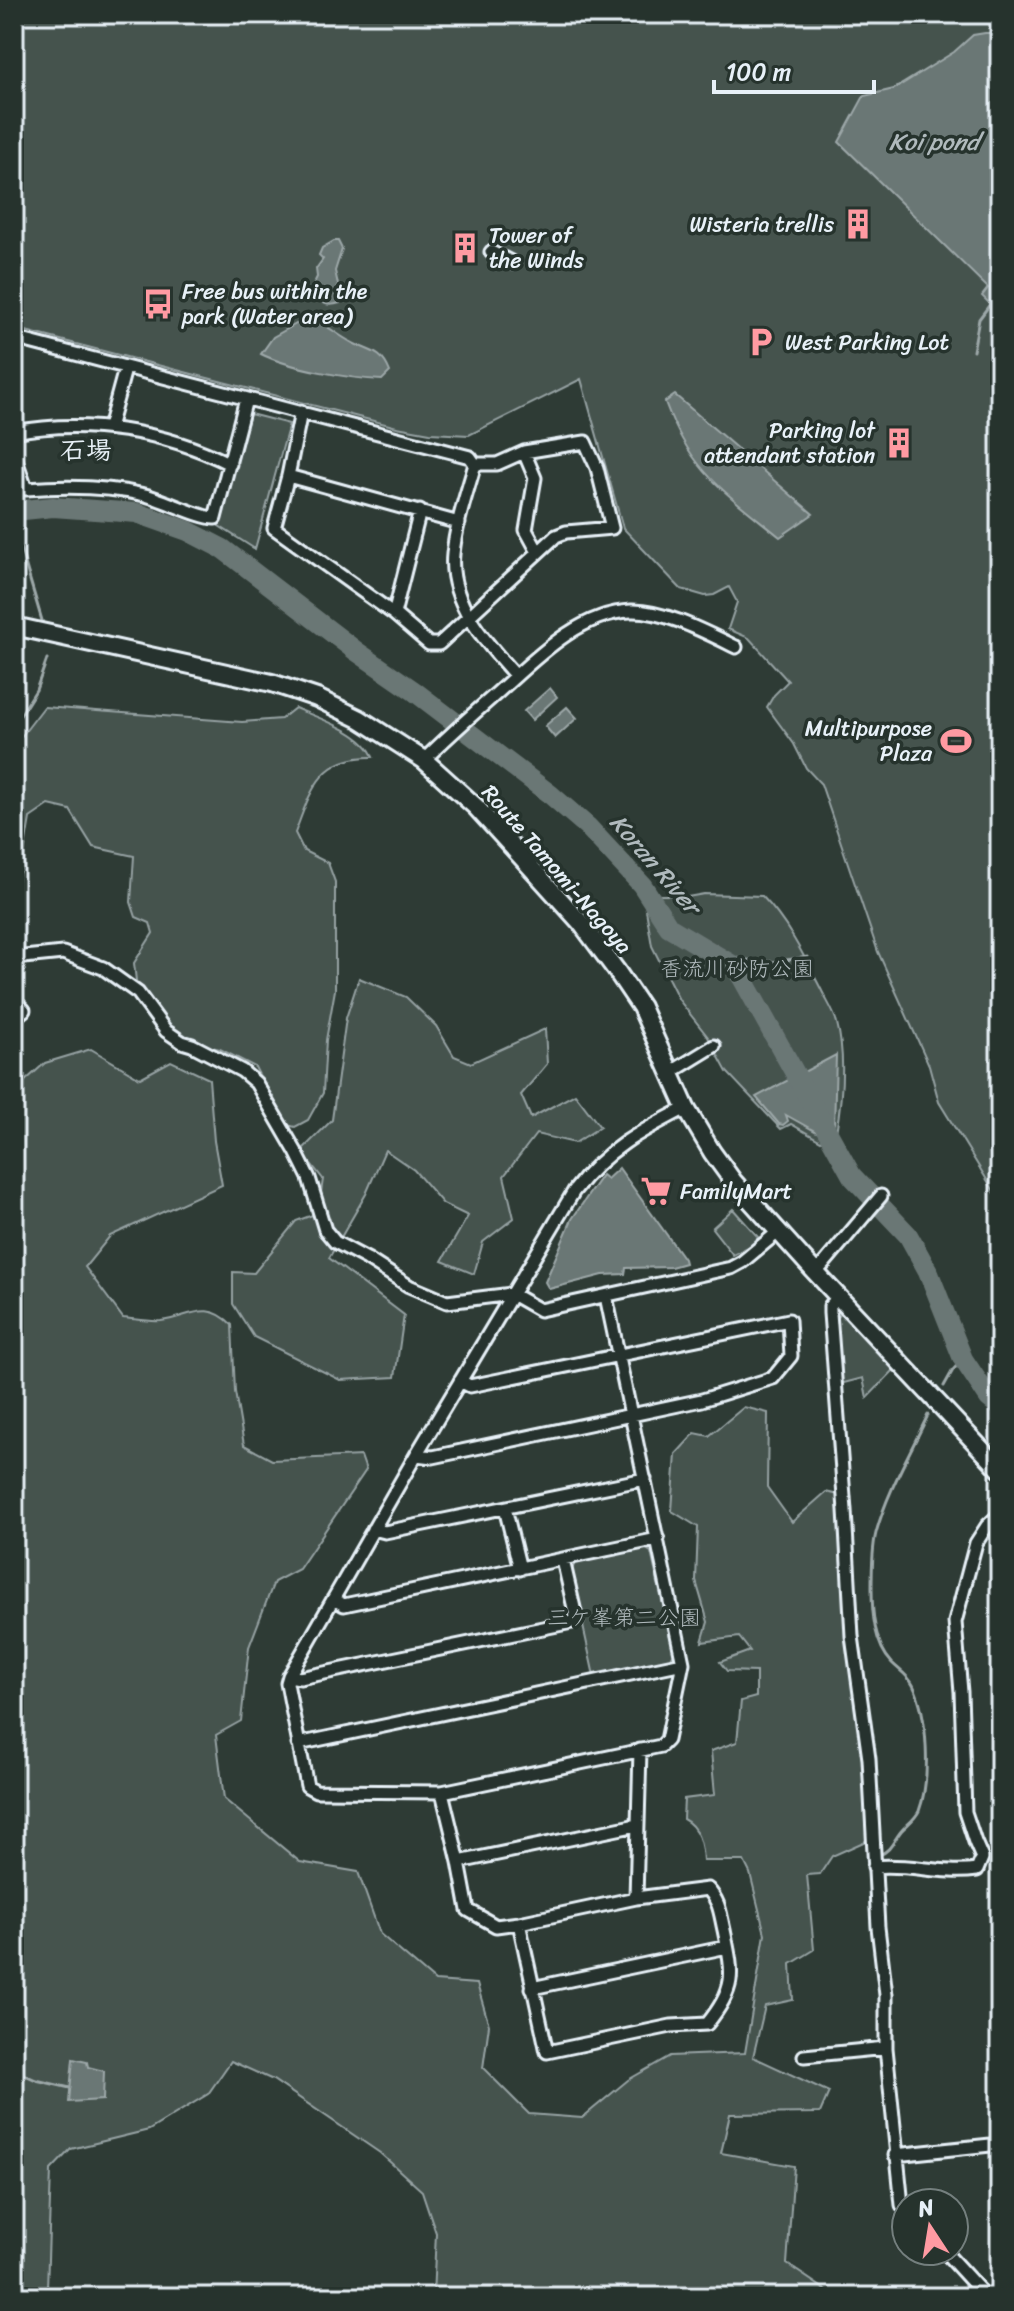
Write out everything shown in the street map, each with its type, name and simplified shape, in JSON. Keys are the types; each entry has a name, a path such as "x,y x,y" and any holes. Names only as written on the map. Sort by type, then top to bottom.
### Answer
{"main road":[{"name":"Route Tamomi-Nagoya","path":"14,626 272,683 317,698 360,719 424,760 476,807 581,923 641,1007 686,1108 733,1181 1000,1469"}],"street":[{"path":"491,252 513,263"},
{"path":"14,338 470,457 475,464"},
{"path":"109,428 125,369"},
{"path":"14,454 26,489 69,486 118,490 171,502 207,519 215,518 246,399"},
{"path":"301,412 274,528 394,614 429,644 439,644 556,536 566,532 612,528 597,468 585,442 524,452 497,464 475,464"},
{"path":"14,432 63,426 109,428 180,442 230,464"},
{"path":"524,452 535,478 526,530 538,552"},
{"path":"475,464 452,557 458,593 468,617 516,676"},
{"path":"288,476 459,523"},
{"path":"394,614 420,511"},
{"path":"424,760 516,676 573,631 592,620 633,611 676,621 736,647"},
{"path":"14,958 63,953 103,968 138,993 166,1031 242,1071 256,1083 296,1152 309,1178 325,1230 335,1242 409,1286 447,1302 512,1294 540,1310 731,1268 778,1232"},
{"path":"14,1000 24,1010 14,1018"},
{"path":"670,1073 714,1046"},
{"path":"606,1296 683,1663 667,1740 661,1746 442,1792 316,1791 307,1786 287,1683 289,1676 416,1455 574,1191 616,1147 686,1108"},
{"path":"816,1273 881,1196"},
{"path":"839,1297 830,1306 830,1313 852,1636 869,1759 878,1927 886,1995 886,2048 899,2187"},
{"path":"416,1455 433,1457 632,1416 702,1400 773,1378 791,1356 789,1320 470,1386 460,1381"},
{"path":"373,1529 385,1532 645,1479"},
{"path":"505,1508 520,1569"},
{"path":"874,1867 911,1866 965,1872 977,1870 982,1858 965,1812 955,1622 976,1543 1000,1514"},
{"path":"333,1599 344,1605 658,1539"},
{"path":"289,1676 300,1678 577,1621 563,1560"},
{"path":"298,1744 683,1663"},
{"path":"636,1898 640,1750"},
{"path":"442,1792 468,1910 496,1926 636,1898 708,1889 717,1899 733,1971 723,2005 707,2024 671,2026 547,2052 519,1923"},
{"path":"459,1862 637,1825"},
{"path":"532,1988 727,1947"},
{"path":"804,2056 886,2048"},
{"path":"895,2155 1000,2144"},
{"path":"959,2267 986,2297"}],"green space":[{"path":"14,14 1000,14 1000,1201 939,1102 929,1065 878,952 821,784 806,768 794,744 767,707 788,681 749,638 728,629 737,602 729,587 705,596 681,589 623,528 581,379 469,435 430,433 14,328"},
{"path":"250,414 289,424 255,549 219,526"},
{"path":"44,707 242,722 281,719 295,708 350,733 368,748 373,757 341,762 320,778 306,803 295,833 304,851 328,863 335,882 335,990 326,1040 323,1093 308,1120 295,1127 284,1124 255,1067 220,1049 193,1043 176,1035 136,981 134,963 153,933 150,923 136,917 131,902 134,856 93,847 70,810 49,805 30,818 14,891 14,746"},
{"name":"香流川砂防公園","path":"704,894 762,896 795,940 832,1010 841,1050 841,1092 836,1133 821,1141 791,1124 781,1129 727,1072 708,1037 679,1000 652,946 645,904 655,895 682,898"},
{"path":"359,978 406,997 436,1026 454,1056 471,1063 545,1029 547,1064 521,1095 531,1118 575,1094 600,1127 575,1143 536,1134 504,1176 514,1218 483,1242 474,1274 442,1261 468,1216 443,1204 414,1170 385,1150 366,1194 329,1258 404,1315 395,1377 340,1380 254,1337 233,1304 233,1272 254,1273 296,1221 318,1213 323,1179 301,1151 332,1120 346,1018"},
{"path":"91,1049 140,1078 171,1061 209,1079 214,1141 222,1185 110,1236 85,1267 123,1318 161,1321 206,1311 223,1317 232,1325 235,1392 244,1445 272,1460 361,1456 366,1470 299,1569 274,1582 249,1647 241,1721 216,1735 224,1799 300,1862 358,1872 380,1934 435,1981 477,1984 489,2025 483,2068 529,2114 582,2118 628,2080 670,2056 745,2053 765,1934 750,1873 744,1861 703,1861 696,1832 683,1819 684,1799 715,1795 711,1751 737,1742 741,1701 756,1697 756,1672 727,1671 720,1662 750,1651 739,1637 702,1642 708,1622 696,1581 698,1527 672,1511 676,1454 695,1433 709,1436 744,1407 768,1413 767,1487 792,1522 826,1492 839,1495 865,1758 868,1840 832,1856 820,1874 807,1875 814,1950 791,1964 793,2000 765,2006 753,2057 829,2092 820,2113 730,2114 721,2153 794,2166 787,2264 836,2297 433,2297 436,2233 422,2191 380,2153 273,2080 231,2061 208,2094 149,2130 71,2149 51,2170 49,2297 14,2297 14,1091 45,1063"},
{"path":"733,1209 758,1237 752,1245 733,1255 712,1228"},
{"path":"842,1312 896,1368 867,1398 863,1378 840,1384 836,1320"},
{"name":"三ケ峯第二公園","path":"644,1548 651,1552 674,1654 669,1660 594,1676 571,1571 575,1563"}],"water":[{"name":"Koi pond","path":"1000,33 1000,304 994,308 982,296 988,288 839,142 864,96 894,89 954,52 973,35"},
{"path":"338,241 342,249 335,271 340,303 328,305 319,298 314,283 316,269 323,259 319,255 322,248"},
{"path":"305,319 374,352 383,359 390,372 382,380 354,377 303,368 261,354 273,337"},
{"path":"675,395 813,514 780,537 726,493 698,464 675,426 665,402"},
{"path":"550,688 557,697 532,720 524,711"},
{"path":"567,707 577,718 555,738 545,726"},
{"path":"836,1055 834,1130 822,1135 786,1115 788,1121 779,1124 756,1097"},
{"path":"619,1168 685,1263 671,1267 626,1268 625,1274 603,1275 549,1289 545,1282 572,1219 602,1175 607,1179"},
{"path":"73,2059 104,2071 103,2100 69,2102"}],"waterway":[{"path":"973,351 979,319 991,303"},
{"name":"Koran River","path":"14,511 53,507 137,513 188,531 223,549 551,795 588,827 642,885 669,927 736,967 852,1176 908,1235 928,1271 963,1359 989,1398 1000,1407"},
{"path":"14,526 43,624"},
{"path":"14,725 36,690 47,659"},
{"path":"720,958 772,962 808,957"},
{"path":"944,1386 963,1359"},
{"path":"879,1855 890,1847 919,1811 925,1782 926,1747 922,1713 913,1685 886,1655 878,1637 872,1597 874,1546 886,1503 928,1415"},
{"path":"14,2070 36,2080 70,2088"}],"place":[{"name":"Wisteria trellis","path":"858,224"},
{"name":"Tower of the Winds","path":"465,248"},
{"name":"Free bus within the park (Water area)","path":"158,304"},
{"name":"West Parking Lot","path":"761,342"},
{"name":"Parking lot attendant station","path":"899,443"},
{"name":"Multipurpose Plaza","path":"956,741"},
{"name":"FamilyMart","path":"656,1191"}],"district":[{"name":"石場","path":"86,450"}]}
